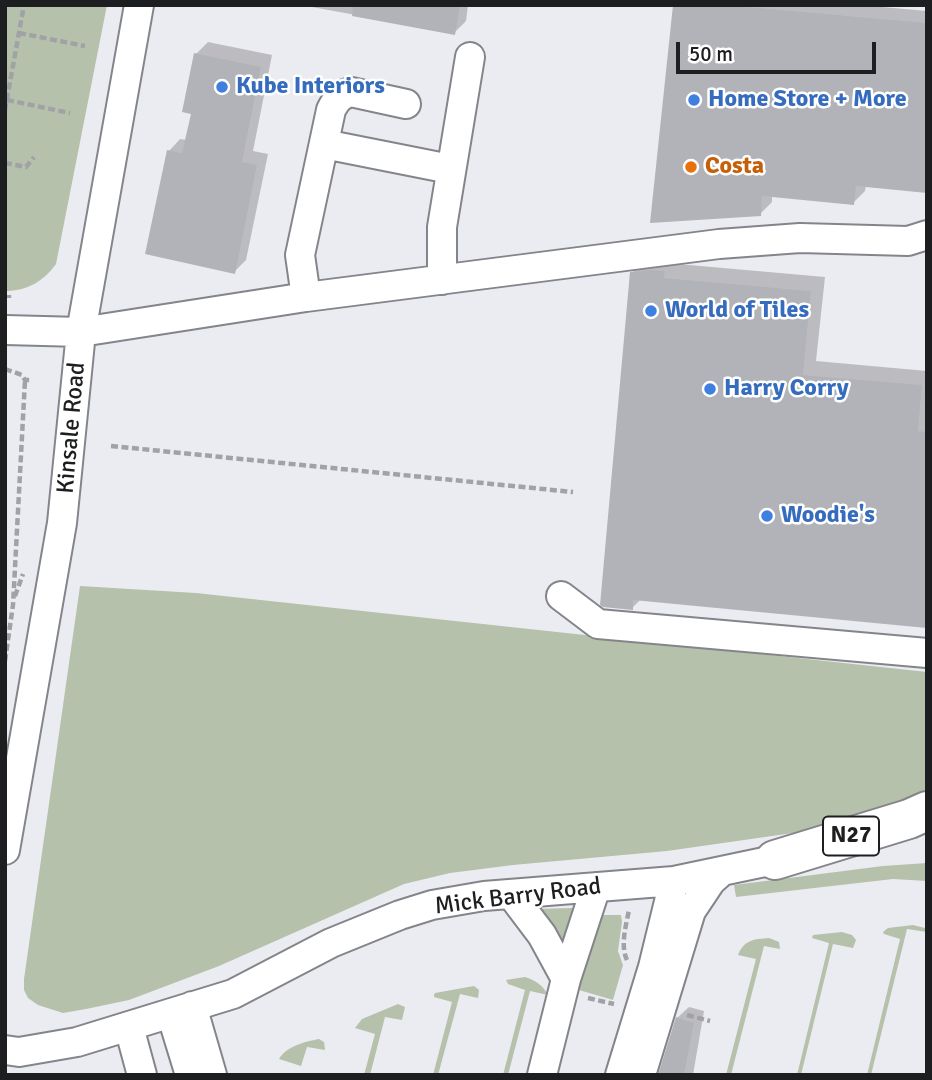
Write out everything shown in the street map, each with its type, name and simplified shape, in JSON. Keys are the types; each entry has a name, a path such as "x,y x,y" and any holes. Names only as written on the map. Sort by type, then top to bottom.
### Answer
{"highway":[{"name":"N27","path":"775,860 927,810"}],"street":[{"name":"Kinsale Road","path":"5,850 62,523 80,332 139,5"},
{"path":"442,280 442,228 470,57"},
{"path":"306,298 300,255 331,110 336,100 351,92 406,104"},
{"path":"324,144 450,169"},
{"path":"5,330 80,332 306,298 768,239 908,241 927,235"},
{"path":"561,596 598,624 927,653"},
{"name":"Mick Barry Road","path":"5,1050 19,1052 77,1042 233,993 331,943 400,915 458,900 674,881 845,845 927,833"},
{"path":"641,1075 691,911 711,881 720,873"},
{"path":"620,1075 653,967 674,881"},
{"path":"542,1075 566,979 602,886"},
{"path":"511,894 542,936 566,979"},
{"path":"181,1010 190,1075"},
{"path":"181,1010 212,1075"},
{"path":"129,1027 142,1075"}],"path":[{"path":"5,110 24,5"},
{"path":"19,33 85,46"},
{"path":"7,100 70,113"},
{"path":"5,163 26,167 34,157"},
{"path":"5,369 28,380 14,600 5,661"},
{"path":"111,446 573,492"},
{"path":"14,600 27,564"},
{"path":"602,886 607,909 629,908 623,953 628,962"},
{"path":"616,1005 619,994"}],"green space":[{"path":"5,5 107,5 56,264 34,284 5,291"},
{"path":"80,586 196,593 927,672 927,797 807,831 667,851 450,873 404,884 219,966 129,1000 63,1013 38,1005 28,998 24,990 24,979"},
{"path":"927,863 927,881 893,879 736,897 734,885 883,866"},
{"path":"572,908 574,912 562,943 557,943 534,909"},
{"path":"599,915 621,915 618,951 623,965 613,1000 579,990"},
{"path":"913,925 925,928 927,932 907,929 871,1075 867,1075 900,939 883,932 888,928"},
{"path":"842,932 852,935 856,940 853,948 833,944 801,1075 797,1075 829,943 812,938 813,935"},
{"path":"769,938 779,942 780,949 764,946 731,1075 726,1075 756,959 738,955 750,941"},
{"path":"525,977 538,983 548,995 530,991 508,1075 503,1075 525,990 508,984 506,980"},
{"path":"474,986 479,990 478,998 460,994 438,1075 433,1075 452,1002 434,995"},
{"path":"398,1004 405,1007 402,1020 385,1017 370,1075 364,1075 375,1034 355,1028 362,1019"},
{"path":"319,1039 324,1042 325,1050 307,1047 301,1066 279,1059 291,1048"}],"building":[{"path":"353,5 460,5 455,35 352,16"},
{"path":"673,5 725,5 927,23 927,193 856,186 854,205 762,196 761,216 650,223"},
{"path":"194,53 261,67 242,162 257,165 235,274 145,254 167,150 182,153 191,114 182,112"},
{"name":"Woodie's","path":"665,271 664,278 811,291 803,375 922,385 918,431 927,432 927,628 633,600 633,610 600,605 630,272"},
{"path":"676,1017 694,1023 684,1075 658,1075"}],"place":[{"name":"Kube Interiors","path":"222,87"},
{"name":"Home Store + More","path":"694,100"},
{"name":"Costa","path":"691,167"},
{"name":"World of Tiles","path":"651,311"},
{"name":"Harry Corry","path":"710,389"},
{"name":"Woodie's","path":"767,516"}]}
